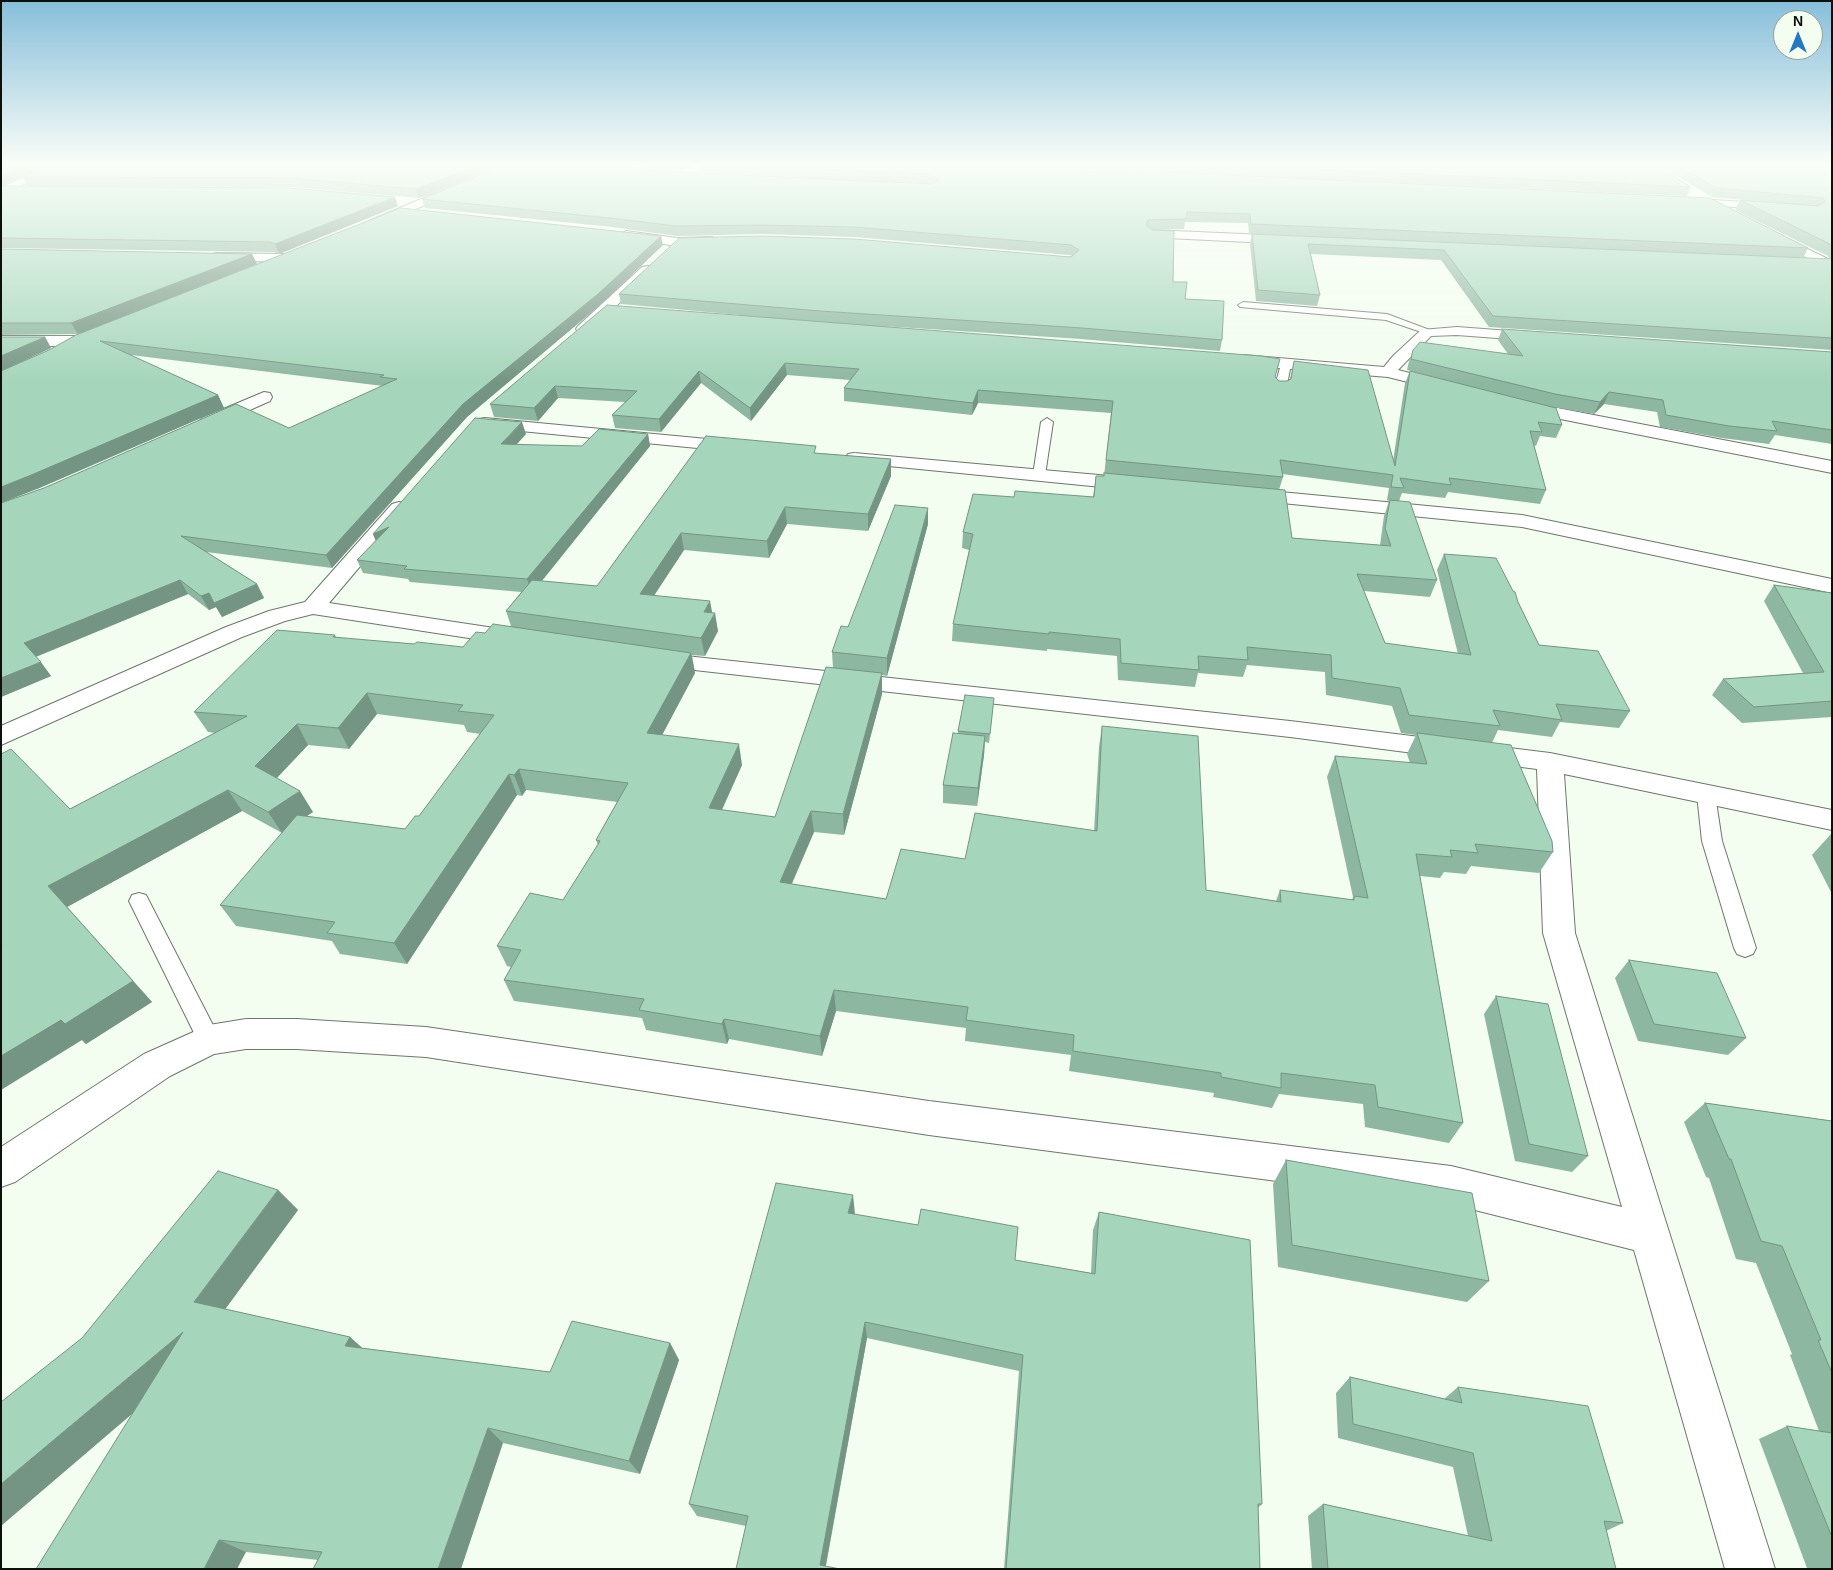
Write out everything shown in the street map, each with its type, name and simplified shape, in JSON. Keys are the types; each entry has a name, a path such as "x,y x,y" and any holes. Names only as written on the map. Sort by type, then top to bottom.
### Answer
{"street":[{"path":"636,236 677,242 723,241"},
{"path":"1200,236 1301,241"},
{"path":"1774,236 1831,266"},
{"path":"570,340 616,309 677,242"},
{"path":"204,256 288,256 258,269"},
{"path":"1800,264 1831,266"},
{"path":"50,357 80,341 112,328"},
{"path":"1388,372 1398,359 1426,333 1430,332 1457,331 1554,338"},
{"path":"1,341 80,341"},
{"path":"1228,359 1388,372 1454,389"},
{"path":"191,430 264,397"},
{"path":"496,403 471,425 761,449"},
{"path":"1511,403 1548,412 1832,467"},
{"path":"841,456 1147,486"},
{"path":"1226,493 1522,521 1832,586"},
{"path":"313,607 409,496"},
{"path":"1,736 234,632 277,616 313,607 537,641"},
{"path":"634,656 692,664 1290,729 1550,762 1832,820"},
{"path":"1550,762 1559,933 1750,1569"},
{"path":"1,1169 157,1065 210,1040 246,1034 298,1034 426,1042 929,1118 1451,1186 1648,1233"}],"lane":[{"path":"1243,304 1387,318 1430,332"},
{"path":"1280,390 1286,364"},
{"path":"1039,475 1047,422"},
{"path":"1706,795 1712,841 1745,948"},
{"path":"139,901 210,1040"}],"building":[{"path":"1,236 295,236 275,244 270,242 1,238"},
{"path":"329,236 661,236 598,294 463,404 326,555 181,536 257,584 214,603 209,593 201,596 180,580 24,643 41,662 1,678 1,503 44,488 236,404 289,428 397,379 380,377 384,375 100,341 218,395 1,487 1,371 49,350 76,335"},
{"path":"769,236 854,239 1071,257 1079,250 1071,245 966,236 1174,236 1173,282 1187,282 1185,299 1224,301 1222,340 1082,328 820,311 619,294 679,238"},
{"path":"1252,236 1305,236 1832,259 1832,338 1493,316 1444,250 1308,244 1320,295 1258,290"},
{"path":"1536,236 1785,236 1808,248"},
{"path":"1814,236 1832,236 1832,245"},
{"path":"1,249 252,254 71,323 1,323"},
{"path":"607,305 1261,356 1280,359 1275,377 1279,381 1291,379 1294,361 1368,370 1395,466 1410,371 1556,408 1562,425 1538,422 1542,432 1530,431 1546,490 1449,478 1451,485 1400,478 1404,488 1391,487 1393,475 1280,460 1283,477 1106,460 1113,401 978,390 973,403 844,388 859,369 785,363 750,408 699,371 659,419 612,415 637,391 555,386 534,408 490,404"},
{"path":"1502,329 1832,352 1832,430 1772,421 1777,431 1729,426 1666,415 1663,400 1609,392 1600,402 1555,394 1411,359 1413,350 1420,342 1523,356"},
{"path":"1,337 45,337 1,356"},
{"path":"475,418 522,422 501,444 582,446 599,429 648,434 527,579 404,569 407,566 357,560 389,527 373,534"},
{"path":"706,436 816,446 814,453 891,459 868,514 785,507 767,541 681,533 640,594 710,601 704,612 715,613 701,638 506,611 532,580 597,586"},
{"path":"1104,473 1285,490 1292,538 1391,546 1385,528 1390,500 1410,502 1437,580 1357,574 1385,643 1471,655 1444,554 1496,558 1515,592 1539,645 1598,651 1630,711 1556,704 1562,720 1493,710 1500,726 1409,715 1400,688 1332,678 1331,655 1247,647 1248,660 1198,656 1199,670 1121,663 1120,639 953,624 973,534 963,532 973,494 1014,497 1015,491 1094,497 1096,476 1104,476"},
{"path":"895,505 928,508 887,658 832,652 841,626 848,627"},
{"path":"1774,585 1832,593 1832,701 1754,707 1723,679 1824,672"},
{"path":"493,624 691,653 647,733 739,744 709,808 775,817 826,667 882,673 843,814 811,811 780,882 886,899 901,849 965,859 975,813 1097,831 1102,726 1198,736 1206,890 1281,902 1280,890 1354,900 1354,896 1368,898 1335,756 1427,764 1417,733 1511,745 1552,841 1553,852 1475,844 1478,853 1450,850 1452,857 1416,854 1463,1123 1378,1107 1375,1085 1281,1073 1281,1088 1221,1077 1221,1073 1073,1051 1074,1035 966,1020 968,1007 834,990 820,1036 724,1019 722,1024 639,1010 644,999 504,980 521,950 497,946 530,893 563,900 600,841 596,840 628,783 519,769 514,775 509,774 394,943 327,933 335,922 220,905 297,815 405,829 415,816 419,816 494,715 458,711 463,705 367,693 338,728 297,724 255,766 300,791 268,812 228,790 48,886 133,981 65,1024 61,1020 1,1056 1,754 11,749 70,809 247,716 194,712 277,630 335,635 333,637 463,647 476,632 485,633"},
{"path":"965,695 994,698 990,734 958,731"},
{"path":"953,733 985,736 978,788 943,785"},
{"path":"1629,960 1717,973 1746,1038 1654,1024"},
{"path":"1496,996 1548,1004 1588,1156 1529,1144"},
{"path":"1705,1103 1832,1121 1832,1373 1818,1340 1821,1340 1782,1246 1761,1241 1731,1159 1729,1159"},
{"path":"1286,1160 1472,1193 1489,1281 1292,1245"},
{"path":"218,1171 278,1190 194,1302 350,1337 345,1346 550,1372 572,1321 670,1343 629,1461 488,1428 438,1569 313,1569 322,1552 219,1540 204,1569 36,1569 183,1332 1,1484 1,1402 82,1338"},
{"path":"776,1183 853,1195 848,1213 918,1225 921,1209 1018,1227 1015,1260 1095,1274 1099,1212 1250,1240 1262,1504 1258,1504 1260,1569 1006,1569 1023,1355 865,1322 820,1565 840,1569 736,1569 748,1516 689,1504"},
{"path":"1350,1377 1462,1403 1458,1387 1588,1406 1623,1523 1604,1521 1616,1569 1328,1569 1323,1504 1492,1541 1473,1453 1353,1424"},
{"path":"1787,1426 1832,1433 1832,1537"}]}
